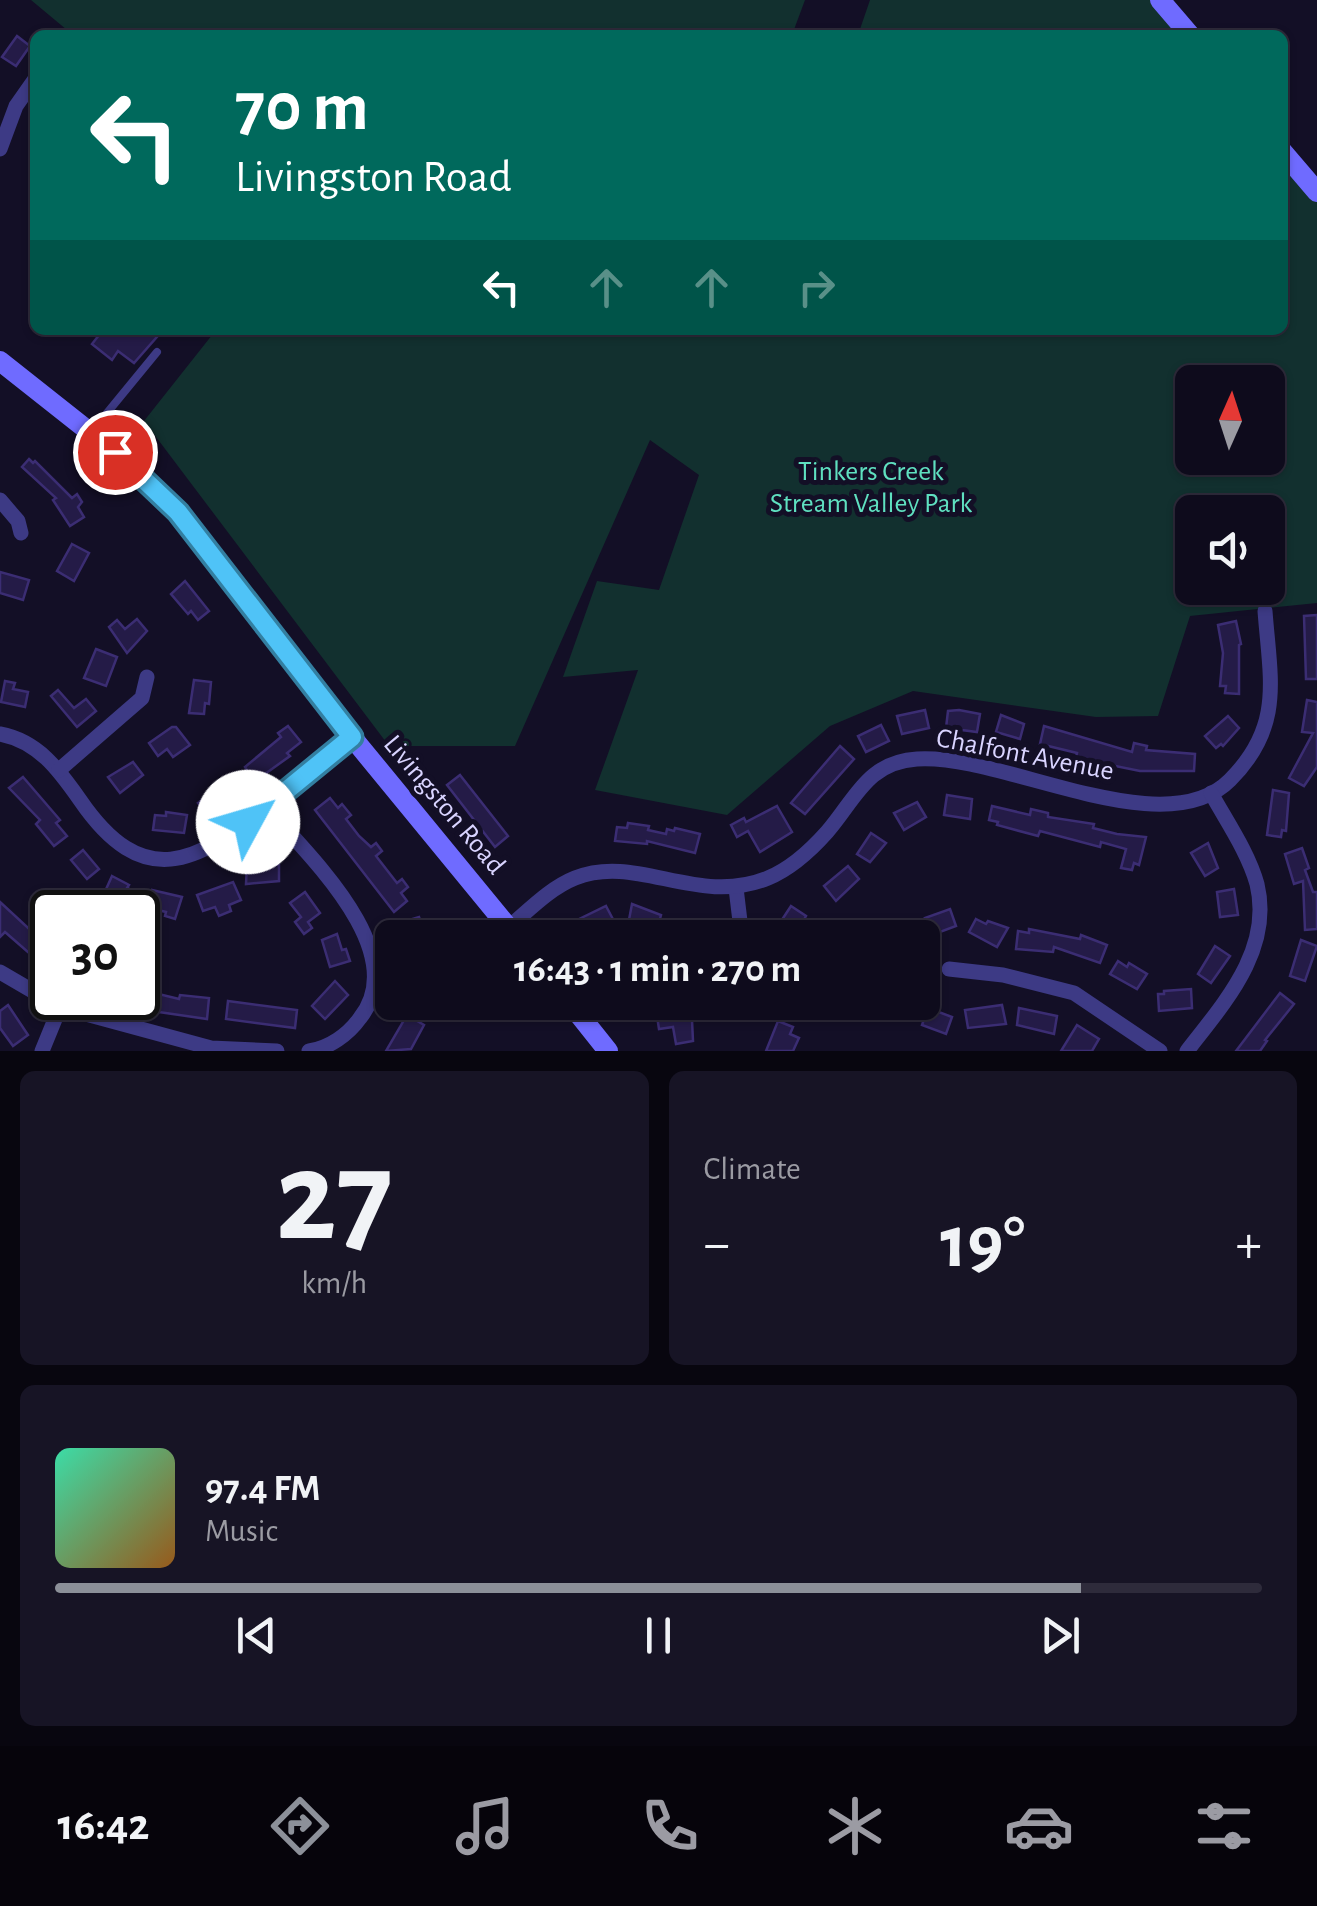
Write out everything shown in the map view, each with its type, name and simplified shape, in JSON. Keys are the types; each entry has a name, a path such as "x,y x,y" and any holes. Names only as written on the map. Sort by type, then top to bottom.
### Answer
{"main road":[{"path":"1160,0 1186,30"},
{"path":"1288,157 1317,192"},
{"name":"Livingston Road","path":"0,360 91,432 178,512 352,737 503,920"},
{"path":"583,1020 608,1051"}],"street":[{"path":"0,149 8,103 30,84"},
{"path":"0,500 18,521 21,533"},
{"name":"Chalfont Avenue","path":"525,920 558,886 594,872 634,873 718,889 736,888 770,877 789,866 828,831 878,771 904,760 971,765 1140,803 1170,806 1211,793 1238,772 1258,746 1267,724 1270,671 1265,610"},
{"path":"59,770 142,698 147,678"},
{"path":"0,734 32,747 59,770 107,834 129,851 149,857 183,857 209,849 352,737"},
{"path":"1188,1051 1242,979 1257,930 1260,901 1241,845 1211,793"},
{"path":"266,807 342,898 365,932 373,954 373,992 363,1016 334,1042 309,1051"},
{"path":"736,888 740,920"},
{"path":"949,969 1041,982 1074,994 1160,1051"},
{"path":"0,972 30,989"},
{"path":"42,1051 54,1020"},
{"path":"109,1020 211,1049 277,1051"}],"lane":[{"path":"91,432 157,352"}],"green space":[{"path":"31,0 805,0 794,30 67,30"},
{"path":"870,0 1153,0 1178,30 860,30"},
{"name":"Tinkers Creek Stream Valley Park","path":"1288,156 1317,190 1317,603 1190,616 1158,716 1096,717 913,691 830,726 727,815 595,790 638,670 563,677 597,581 659,590 699,475 650,440 515,746 389,746 144,421 212,335 1288,335"}],"building":[{"path":"17,36 30,46 16,66 2,57"},
{"path":"99,335 159,335 134,363 118,351 112,360 92,344"},
{"path":"29,459 72,498 77,494 84,517 70,526 53,500 56,498 22,467"},
{"path":"72,544 89,553 74,581 57,571"},
{"path":"0,572 29,580 23,600 0,593"},
{"path":"185,581 209,611 198,620 171,594"},
{"path":"1317,615 1317,679 1306,679 1304,616"},
{"path":"137,619 147,631 127,653 109,627 117,620 125,629"},
{"path":"1236,621 1241,644 1239,694 1225,693 1226,686 1220,686 1223,653 1218,625"},
{"path":"96,649 117,657 106,686 84,678"},
{"path":"194,680 211,682 204,714 189,713"},
{"path":"5,681 15,683 13,689 28,692 25,707 1,702"},
{"path":"58,690 74,708 86,699 96,711 77,727 51,696"},
{"path":"1307,700 1317,702 1317,767 1304,786 1289,778 1313,733 1302,732"},
{"path":"925,710 929,728 902,734 897,716"},
{"path":"948,711 980,714 977,732 946,728"},
{"path":"1001,715 1024,724 1020,739 996,732"},
{"path":"1228,716 1239,728 1223,746 1216,748 1205,736"},
{"path":"881,725 889,741 866,752 858,736"},
{"path":"288,726 301,742 287,753 290,756 219,807 221,810 211,819 198,803 222,785 225,789"},
{"path":"1044,726 1132,752 1134,743 1147,746 1146,750 1195,754 1194,771 1140,771 1076,758 1077,753 1040,744"},
{"path":"172,727 190,745 173,757 167,749 158,756 149,743"},
{"path":"840,746 854,759 805,814 791,803"},
{"path":"133,762 143,775 120,793 108,777"},
{"path":"460,775 508,836 495,847 447,785"},
{"path":"23,777 60,820 56,823 67,836 54,846 36,824 40,820 9,788"},
{"path":"1273,790 1289,793 1286,831 1282,830 1281,837 1267,835"},
{"path":"947,795 972,799 970,819 944,815"},
{"path":"330,798 351,815 346,819 359,836 371,847 376,843 382,851 376,856 397,883 402,879 408,887 401,893 407,901 394,912 315,810"},
{"path":"917,802 926,817 904,830 894,813"},
{"path":"777,806 792,832 760,852 748,831 737,837 731,825"},
{"path":"992,806 1030,815 1031,809 1048,813 1048,817 1094,824 1093,828 1117,834 1146,837 1139,865 1134,863 1132,870 1121,868 1126,849 1101,842 1100,847 1040,831 1038,836 997,825 998,822 989,820"},
{"path":"166,812 187,815 184,833 153,830 155,815 166,816"},
{"path":"628,823 666,834 667,829 675,828 700,834 695,853 647,841 615,841 617,827 627,828"},
{"path":"871,833 886,843 870,862 857,854"},
{"path":"1208,843 1218,868 1205,876 1191,853"},
{"path":"1302,848 1309,868 1305,870 1313,892 1317,892 1317,929 1305,930 1303,881 1294,884 1285,854"},
{"path":"83,850 99,869 87,879 71,860"},
{"path":"247,864 279,865 279,881 246,884"},
{"path":"848,866 859,879 836,901 824,886"},
{"path":"112,876 132,890 106,890"},
{"path":"233,882 241,900 229,905 231,911 219,916 215,907 203,911 197,895"},
{"path":"1234,889 1238,915 1220,917 1217,892"},
{"path":"160,892 182,897 175,919 165,916 166,912 160,910"},
{"path":"305,892 320,913 308,922 312,928 304,934 295,922 301,917 290,903"},
{"path":"0,902 30,930 30,954 5,932 0,937"},
{"path":"632,904 661,915 660,920 629,920"},
{"path":"606,906 613,920 577,920"},
{"path":"791,906 806,916 804,920 782,920"},
{"path":"950,909 956,926 940,932 940,920 925,918"},
{"path":"976,919 1008,928 997,947 969,932"},
{"path":"1029,929 1080,939 1081,935 1107,945 1100,963 1054,947 1053,952 1016,949 1018,931 1029,933"},
{"path":"337,934 350,961 330,967 322,940"},
{"path":"1301,940 1317,946 1305,981 1290,976"},
{"path":"1215,946 1230,956 1211,983 1198,974"},
{"path":"1118,961 1147,974 1137,989 1110,974"},
{"path":"335,981 348,995 325,1019 312,1006"},
{"path":"1191,989 1192,1008 1159,1011 1158,994"},
{"path":"1280,993 1294,1004 1260,1051 1236,1051"},
{"path":"160,994 179,999 180,995 209,998 207,1019 160,1012"},
{"path":"228,1001 297,1010 295,1028 226,1019"},
{"path":"8,1005 28,1035 13,1046 0,1028 0,1011"},
{"path":"1002,1005 1006,1024 968,1028 965,1010"},
{"path":"1019,1008 1057,1016 1054,1034 1017,1025"},
{"path":"940,1012 952,1017 946,1034 922,1025 924,1020 940,1020"},
{"path":"404,1020 424,1025 411,1049 386,1051"},
{"path":"658,1020 692,1020 693,1041 676,1044 673,1027 659,1029"},
{"path":"778,1021 793,1027 790,1034 799,1038 793,1051 766,1051"},
{"path":"1077,1025 1099,1039 1092,1051 1061,1051"}],"route":[{"path":"115,452 178,512 352,737 248,822"}]}
